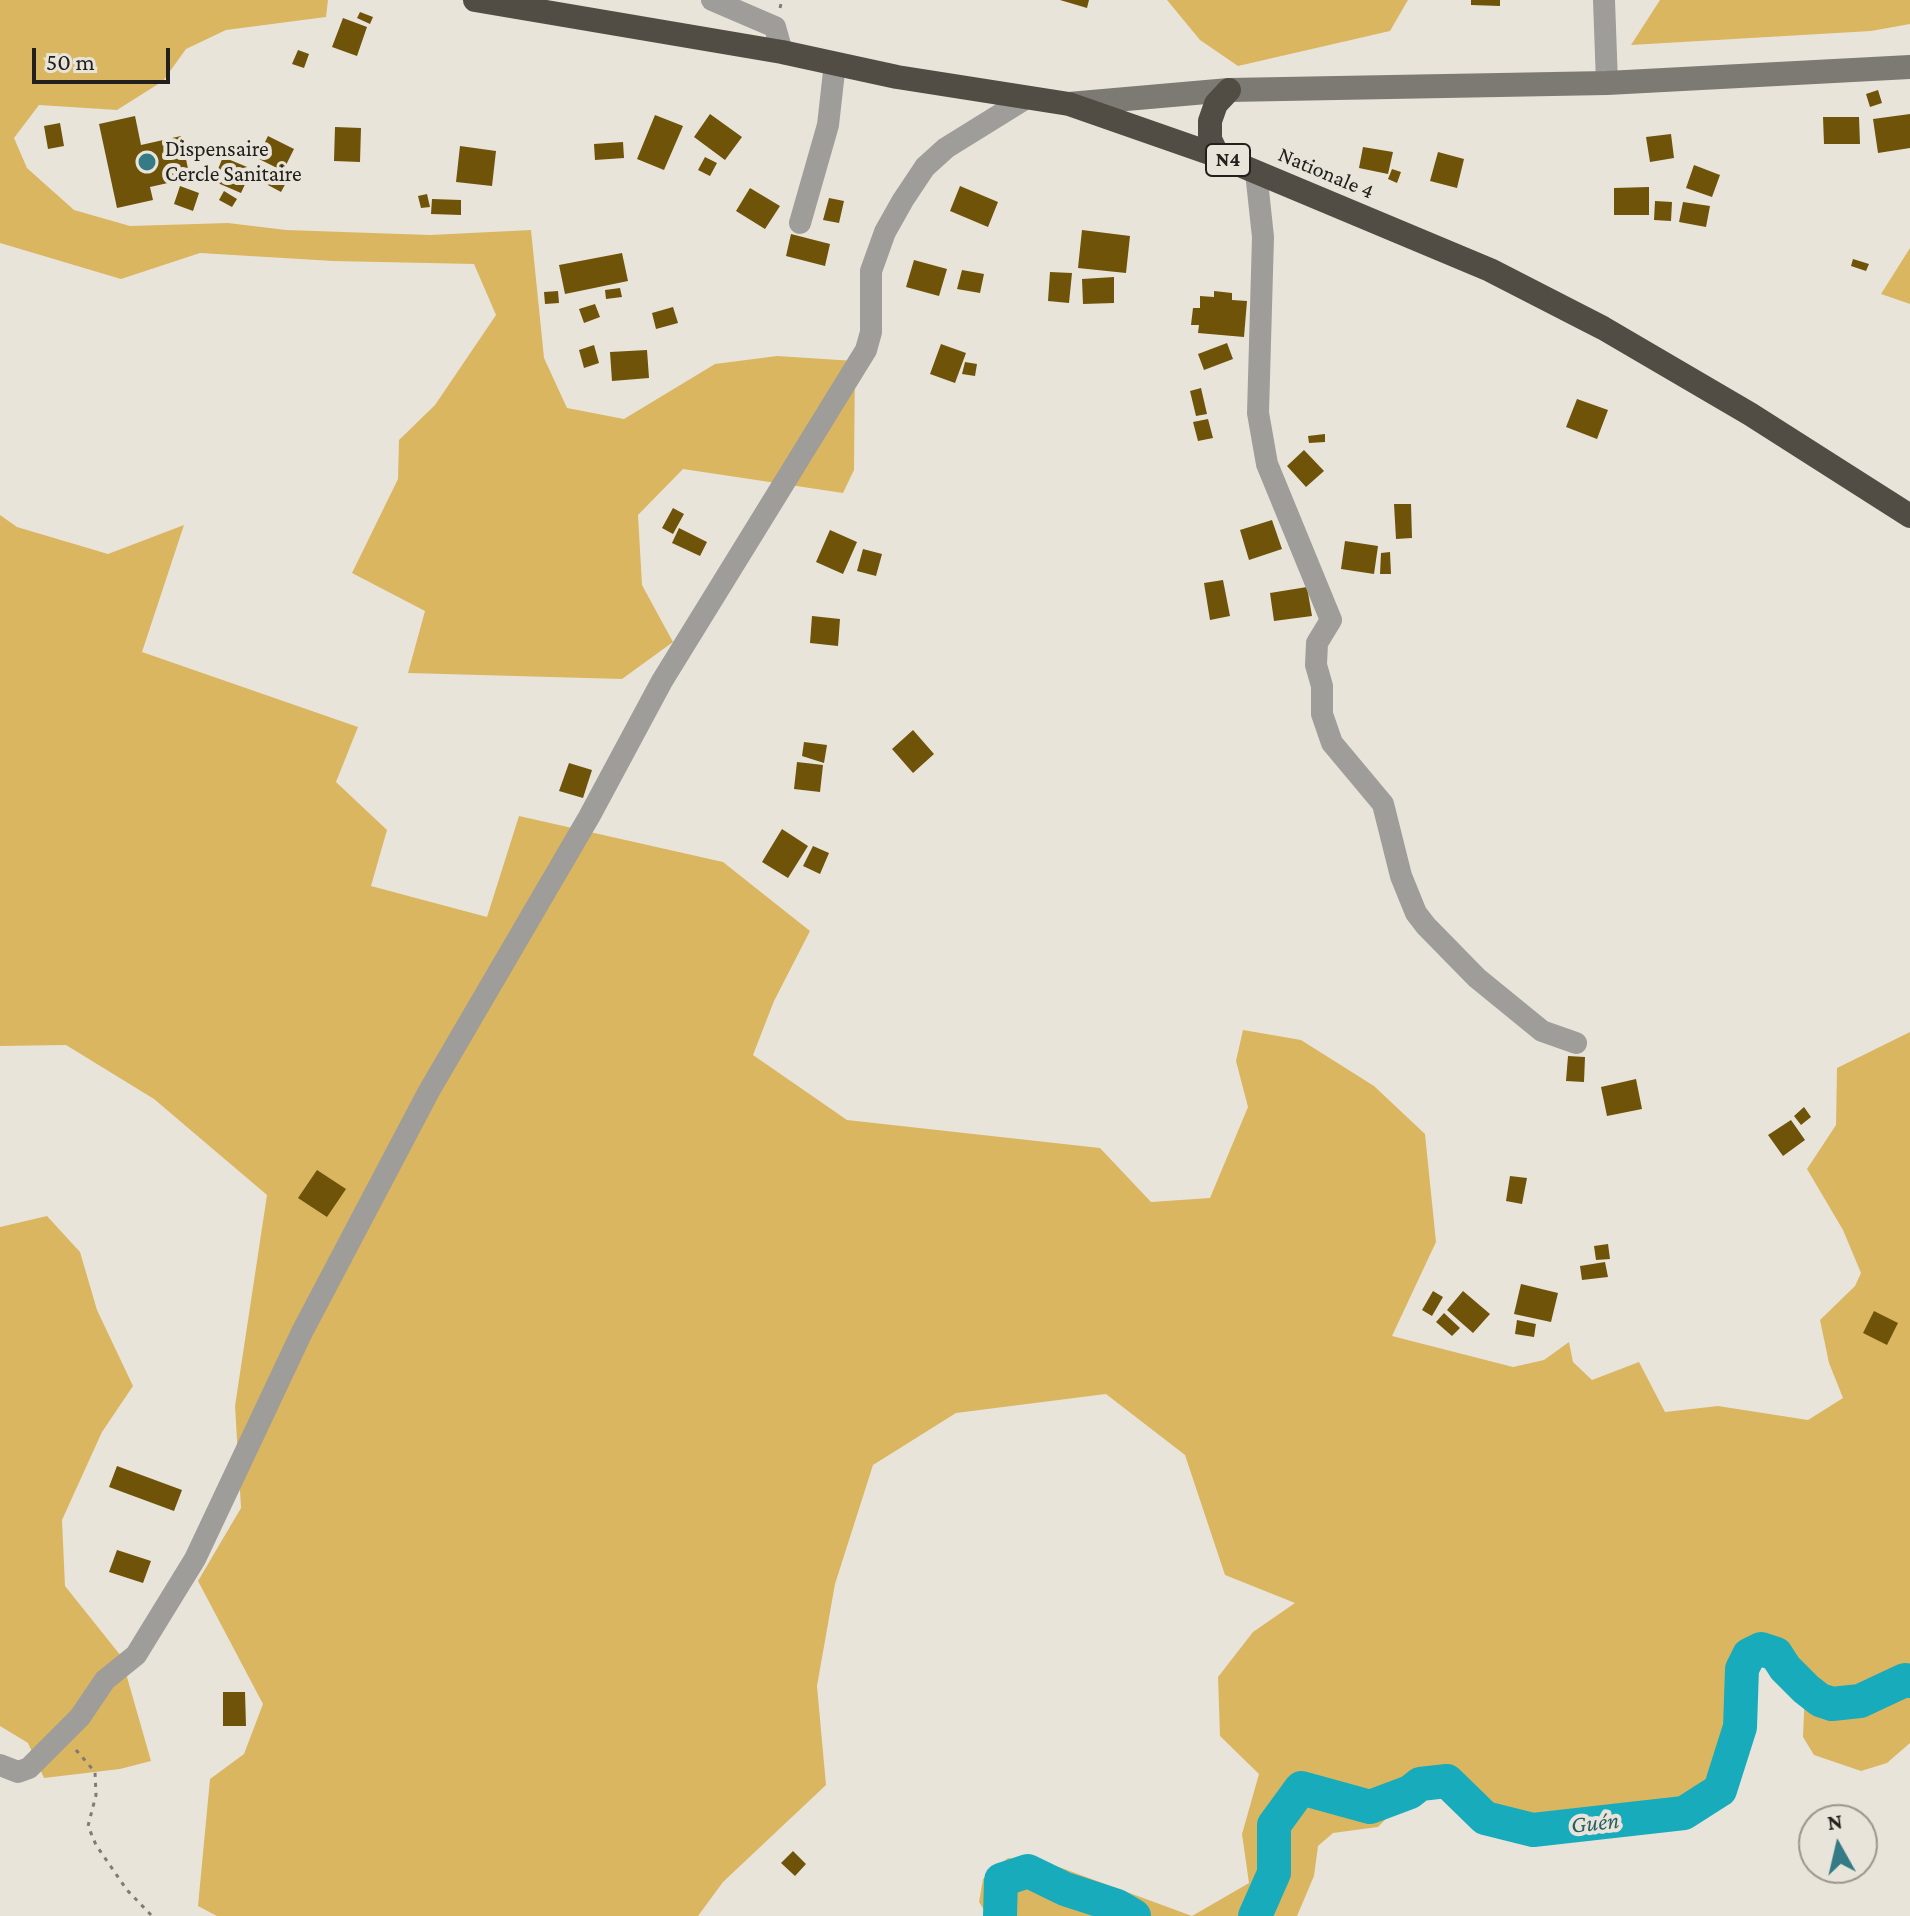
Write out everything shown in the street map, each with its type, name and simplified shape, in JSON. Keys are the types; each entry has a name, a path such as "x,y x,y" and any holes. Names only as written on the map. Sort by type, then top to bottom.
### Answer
{"highway":[{"name":"Nationale 4","path":"475,0 782,52 1025,99 1069,104 1218,156 1490,270 1589,320 1750,414 1910,516"},
{"path":"1218,156 1210,139 1210,121 1216,104 1229,90"}],"main road":[{"path":"1069,104 1229,90 1607,83 1910,67"}],"street":[{"path":"712,0 775,27 782,52"},
{"path":"1604,0 1607,83"},
{"path":"800,223 828,125 835,63"},
{"path":"0,1765 18,1772 24,1771 63,1736 105,1680 136,1655 195,1559 302,1332 429,1091 589,817 662,681 866,350 871,332 871,271 885,232 903,200 925,167 946,148 1025,99"},
{"path":"1256,172 1263,237 1258,413 1267,464 1331,620 1317,643 1316,665 1322,686 1322,714 1332,743 1383,804 1401,876 1416,913 1426,926 1477,978 1542,1031 1576,1043"}],"path":[{"path":"63,1736 95,1772 96,1795 88,1826 96,1845 127,1890 152,1916"}],"shaded area":[{"path":"0,0 328,0 326,17 226,30 186,49 163,81 117,110 39,105 14,138 27,168 74,210 130,226 228,223 286,230 430,235 531,230 544,358 567,408 624,419 715,364 777,356 855,361 854,470 843,493 683,469 638,515 642,585 673,642 622,679 408,673 425,611 352,573 398,479 399,440 435,405 496,315 474,264 333,261 200,253 121,279 0,243"},
{"path":"1167,0 1408,0 1390,31 1238,66 1200,40"},
{"path":"1660,0 1910,0 1910,24 1871,31 1631,45"},
{"path":"1910,248 1910,304 1881,294"},
{"path":"0,515 17,527 108,554 184,525 142,652 358,727 336,782 387,830 371,886 487,917 519,816 723,862 810,931 774,1001 753,1055 847,1120 1100,1148 1151,1202 1210,1198 1248,1107 1236,1061 1243,1030 1301,1040 1374,1086 1425,1134 1436,1242 1392,1336 1513,1367 1544,1360 1569,1342 1573,1362 1592,1380 1639,1362 1665,1412 1718,1406 1808,1420 1843,1398 1829,1363 1820,1320 1855,1286 1861,1273 1843,1230 1807,1169 1836,1125 1837,1068 1910,1032 1910,1743 1887,1763 1861,1771 1814,1755 1803,1737 1805,1689 1776,1654 1761,1649 1749,1655 1742,1669 1740,1727 1720,1790 1684,1813 1533,1830 1485,1818 1447,1781 1420,1784 1378,1827 1333,1833 1318,1846 1314,1876 1297,1916 1192,1916 1249,1883 1242,1834 1259,1774 1220,1736 1218,1677 1253,1632 1295,1603 1225,1575 1185,1455 1106,1394 956,1413 873,1465 835,1584 817,1686 826,1785 723,1882 698,1916 217,1916 198,1906 210,1779 244,1754 263,1704 198,1581 241,1508 235,1406 267,1195 154,1099 66,1045 0,1046"},
{"path":"47,1216 80,1252 97,1310 133,1386 102,1432 62,1520 65,1586 121,1656 151,1761 120,1769 44,1778 28,1743 0,1726 0,1227"},
{"path":"1008,1858 1059,1867 1192,1916 988,1916 979,1902 983,1879"}],"building":[{"path":"1060,0 1089,0 1087,8"},
{"path":"1471,0 1500,0 1500,6 1471,5"},
{"path":"360,12 373,17 370,24 357,18"},
{"path":"343,18 367,27 357,56 332,47"},
{"path":"298,50 309,54 304,68 292,64"},
{"path":"1878,90 1882,103 1870,107 1866,94"},
{"path":"710,114 742,137 725,160 694,137"},
{"path":"1910,114 1910,148 1878,153 1873,119"},
{"path":"655,115 683,126 664,170 637,159"},
{"name":"Dispensaire Cercle Sanitaire","path":"135,116 141,145 181,136 190,178 150,187 153,200 117,208 99,124"},
{"path":"1823,117 1859,117 1860,144 1824,144"},
{"path":"60,123 64,146 48,149 44,126"},
{"path":"335,127 361,128 360,162 334,161"},
{"path":"1671,134 1674,158 1650,162 1646,137"},
{"path":"268,136 294,149 283,171 257,158"},
{"path":"623,142 624,158 595,160 594,144"},
{"path":"460,146 496,151 492,186 456,182"},
{"path":"1363,147 1393,152 1388,174 1359,168"},
{"path":"1438,152 1464,159 1457,188 1430,181"},
{"path":"223,157 252,169 241,193 213,181"},
{"path":"705,157 717,163 710,176 698,170"},
{"path":"1694,165 1720,175 1712,197 1686,188"},
{"path":"1392,169 1401,172 1397,183 1388,179"},
{"path":"274,171 288,179 281,192 266,184"},
{"path":"180,186 199,193 193,211 174,204"},
{"path":"960,186 998,202 988,227 950,211"},
{"path":"1649,187 1649,215 1614,215 1614,188"},
{"path":"750,188 780,206 765,229 736,211"},
{"path":"224,191 237,199 232,207 219,200"},
{"path":"427,194 430,207 421,208 418,196"},
{"path":"829,198 844,201 839,223 823,220"},
{"path":"432,199 461,200 461,215 431,214"},
{"path":"1655,201 1672,202 1671,221 1654,220"},
{"path":"1683,202 1710,206 1706,227 1679,222"},
{"path":"1082,230 1130,236 1126,273 1078,268"},
{"path":"791,234 830,244 825,266 786,256"},
{"path":"622,253 628,281 565,294 559,265"},
{"path":"1853,259 1869,264 1866,271 1851,266"},
{"path":"914,260 947,269 939,296 906,287"},
{"path":"962,270 984,274 980,293 957,289"},
{"path":"1050,272 1072,273 1069,303 1048,301"},
{"path":"1114,277 1114,303 1083,304 1082,279"},
{"path":"620,288 622,297 606,299 605,290"},
{"path":"558,291 559,303 545,304 544,292"},
{"path":"1214,291 1232,293 1232,300 1247,301 1244,337 1198,333 1199,325 1191,325 1193,308 1200,308 1200,296 1214,297"},
{"path":"595,304 600,317 584,323 579,309"},
{"path":"673,307 678,323 656,329 652,313"},
{"path":"1227,343 1233,359 1204,370 1198,354"},
{"path":"941,344 966,353 955,383 930,374"},
{"path":"594,345 599,363 584,368 579,350"},
{"path":"647,350 649,378 612,381 610,352"},
{"path":"965,362 977,364 975,376 962,374"},
{"path":"1201,388 1207,414 1196,416 1190,391"},
{"path":"1577,399 1608,410 1597,439 1566,427"},
{"path":"1208,419 1213,438 1198,441 1193,422"},
{"path":"1325,434 1325,442 1309,443 1308,436"},
{"path":"1304,450 1324,471 1306,487 1287,466"},
{"path":"1394,504 1411,504 1412,538 1396,539"},
{"path":"673,508 684,514 673,534 662,528"},
{"path":"1272,520 1282,549 1249,560 1240,530"},
{"path":"679,528 707,542 700,556 672,543"},
{"path":"830,530 857,542 843,574 816,562"},
{"path":"1345,541 1378,546 1374,574 1341,569"},
{"path":"863,549 882,554 876,576 857,571"},
{"path":"1390,552 1391,574 1380,574 1381,553"},
{"path":"1223,580 1230,616 1210,620 1204,583"},
{"path":"1307,587 1312,616 1274,621 1270,593"},
{"path":"812,616 840,619 838,646 810,643"},
{"path":"913,730 934,754 913,773 892,749"},
{"path":"804,742 827,745 824,763 802,756"},
{"path":"797,762 823,765 820,792 794,789"},
{"path":"569,763 592,770 583,798 559,791"},
{"path":"782,829 808,846 788,878 762,862"},
{"path":"813,846 829,853 820,874 803,866"},
{"path":"1568,1056 1585,1057 1584,1082 1566,1081"},
{"path":"1636,1079 1642,1109 1607,1116 1601,1087"},
{"path":"1804,1107 1811,1117 1801,1125 1794,1116"},
{"path":"1791,1120 1805,1140 1783,1156 1768,1135"},
{"path":"317,1170 346,1189 327,1217 298,1198"},
{"path":"1510,1176 1527,1178 1522,1204 1506,1201"},
{"path":"1608,1244 1610,1259 1596,1260 1594,1246"},
{"path":"1605,1262 1608,1277 1582,1280 1580,1266"},
{"path":"1521,1284 1558,1293 1551,1322 1514,1314"},
{"path":"1433,1291 1443,1297 1432,1316 1422,1310"},
{"path":"1463,1291 1490,1314 1473,1333 1447,1310"},
{"path":"1874,1311 1898,1323 1887,1345 1863,1333"},
{"path":"1444,1313 1460,1328 1452,1336 1436,1322"},
{"path":"1517,1320 1536,1324 1534,1337 1515,1334"},
{"path":"117,1466 182,1490 174,1511 109,1487"},
{"path":"117,1550 151,1561 143,1583 109,1572"},
{"path":"223,1692 245,1692 246,1726 223,1726"},
{"path":"793,1851 806,1864 795,1876 781,1863"}],"waterway":[{"name":"Guén","path":"1255,1916 1274,1873 1274,1825 1301,1788 1370,1807 1410,1792 1420,1784 1447,1781 1485,1818 1533,1830 1684,1813 1720,1790 1740,1727 1742,1669 1749,1655 1761,1649 1776,1654 1806,1689 1820,1700 1832,1704 1860,1701 1905,1680 1910,1681"},
{"name":"Guén","path":"1000,1916 1001,1880 1028,1871 1065,1889 1117,1906 1134,1916"}],"place":[{"name":"Dispensaire Cercle Sanitaire","path":"147,162"}]}
